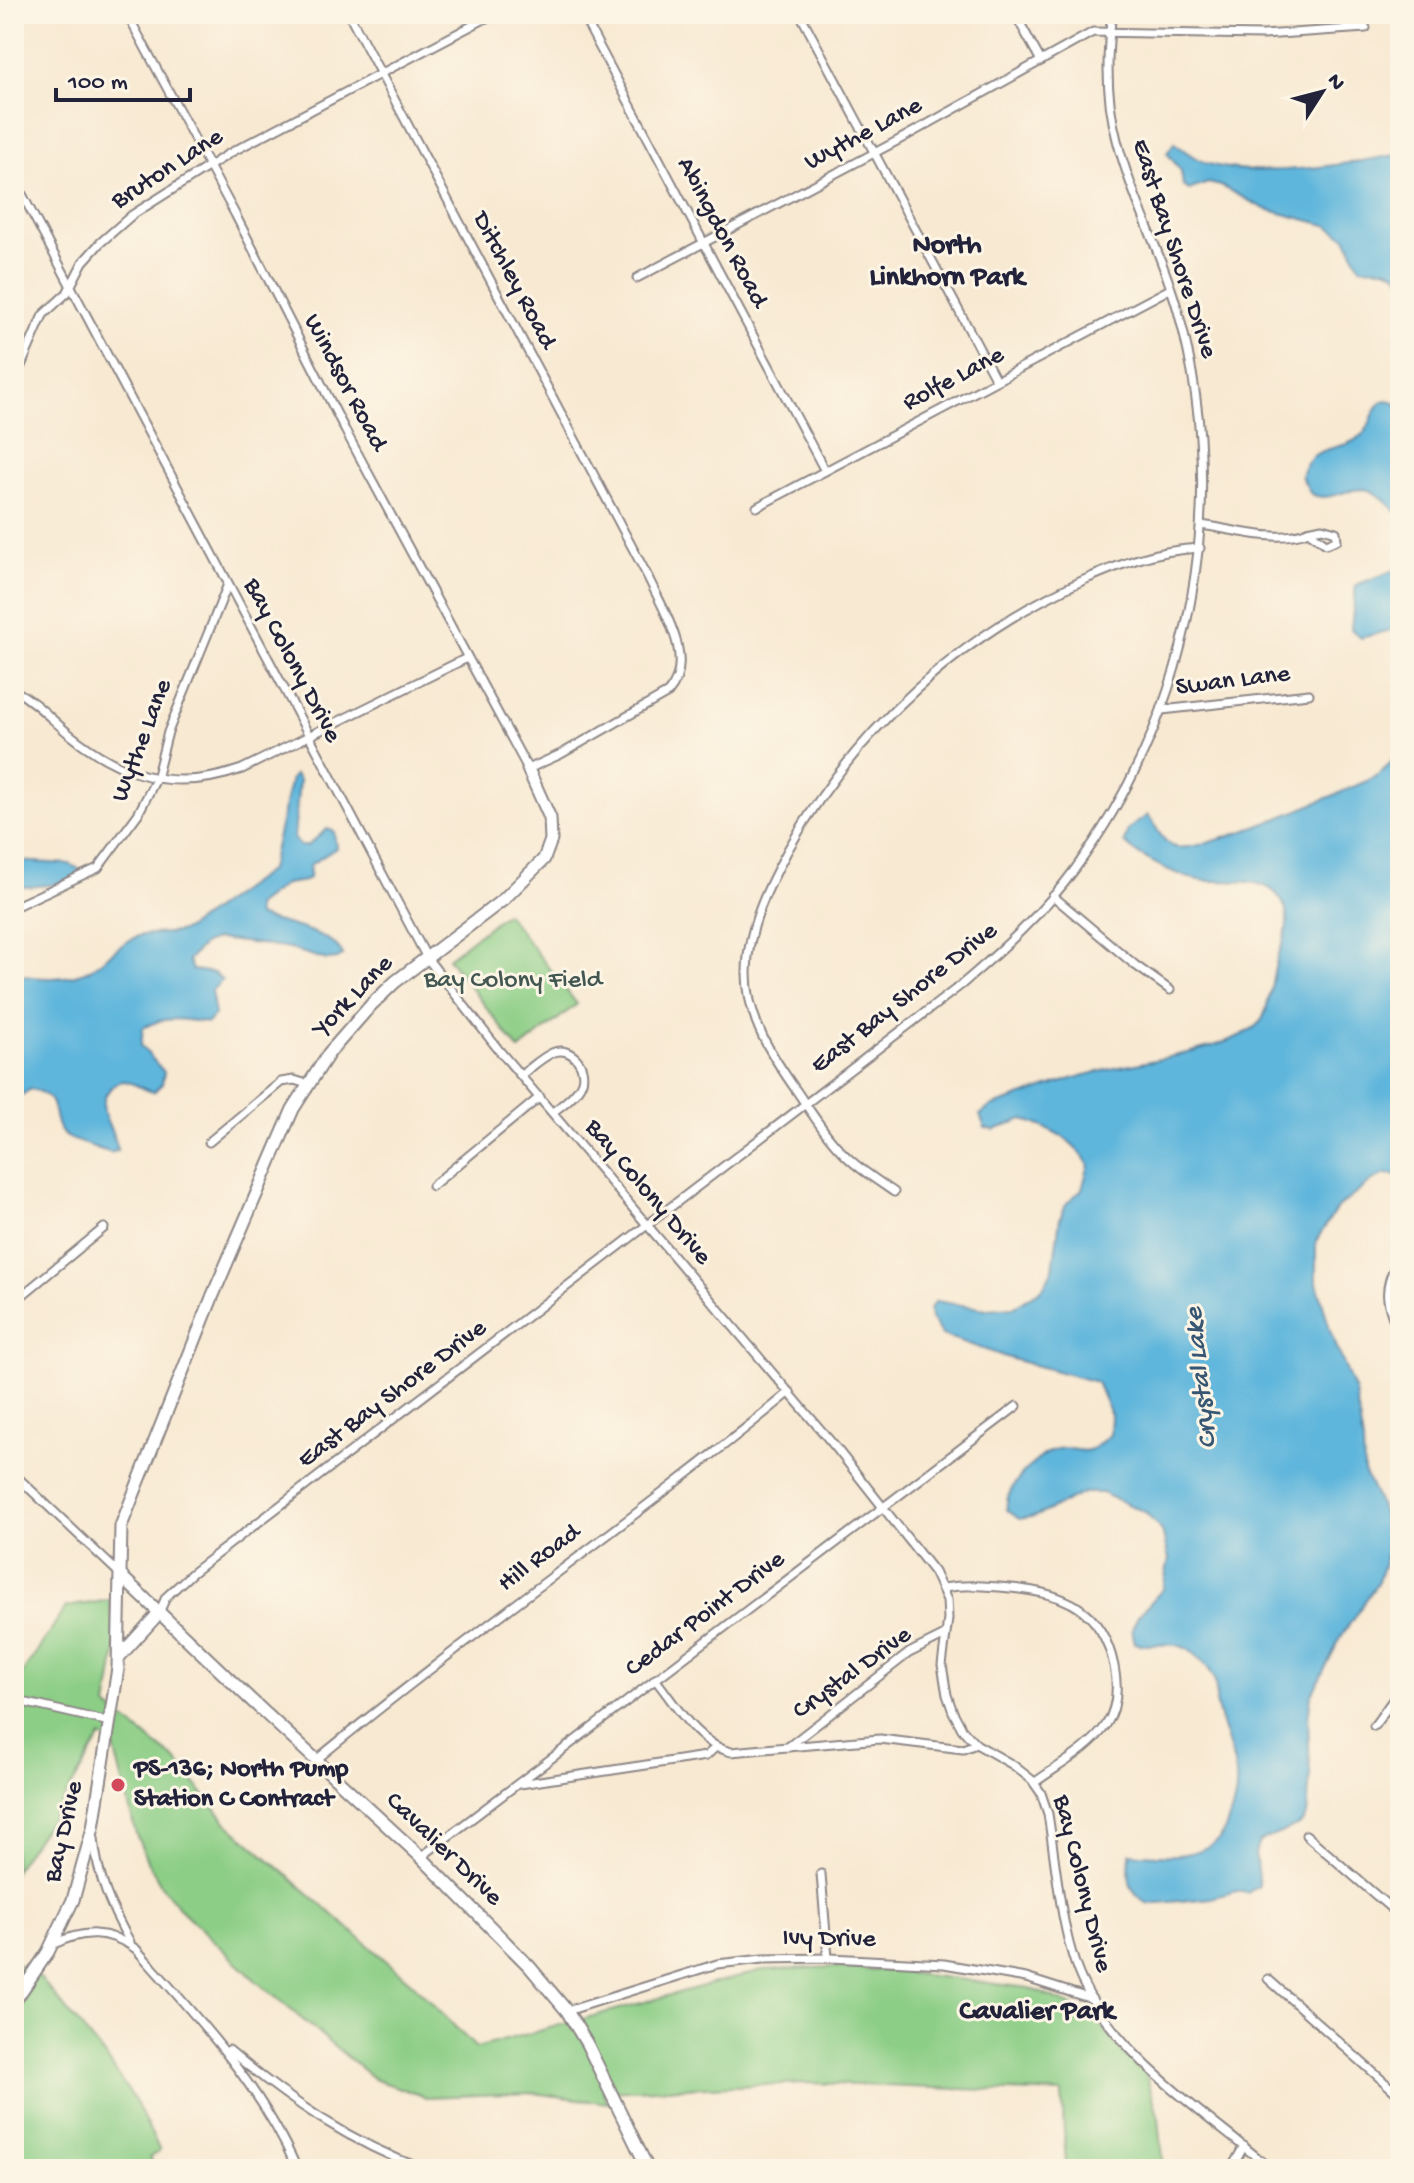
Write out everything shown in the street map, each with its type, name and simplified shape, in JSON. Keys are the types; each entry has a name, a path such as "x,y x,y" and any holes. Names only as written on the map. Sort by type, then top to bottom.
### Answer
{"street":[{"name":"Windsor Road","path":"127,14 528,769"},
{"name":"Ditchley Road","path":"349,14 642,566 677,647 679,671 673,687 660,698 561,754 528,769"},
{"name":"Bruton Lane","path":"14,382 43,315 67,293 83,262 117,226 208,165 494,14"},
{"name":"Abingdon Road","path":"582,14 825,471"},
{"path":"800,14 996,380"},
{"path":"1015,14 1041,61"},
{"name":"East Bay Shore Drive","path":"159,1613 166,1597 192,1573 961,985 1005,948 1075,869 1122,795 1162,710 1182,647 1200,548 1200,438 1194,379 1180,319 1116,139 1107,64 1112,14"},
{"path":"1109,30 1263,35 1366,28"},
{"name":"Wythe Lane","path":"637,278 873,153 1085,35 1109,30"},
{"name":"Bay Colony Drive","path":"14,179 427,958 521,1075 790,1392 943,1588 949,1612 942,1665 947,1695 958,1722 976,1744 1013,1765 1034,1783 1043,1798 1075,1961 1093,1999 1120,2038 1150,2067 1271,2169"},
{"name":"Rolfe Lane","path":"757,507 1170,289"},
{"path":"1201,525 1277,537 1290,537 1308,531"},
{"path":"894,1192 844,1153 821,1127 757,1027 749,997 747,961 756,918 781,863 839,772 864,742 951,659 1000,625 1063,589 1132,559 1172,549 1200,548"},
{"name":"Wythe Lane","path":"18,905 98,868 138,814 156,779 168,732 228,584"},
{"path":"14,690 41,707 95,754 137,774 181,781 226,775 467,658"},
{"name":"Swan Lane","path":"1162,710 1309,694"},
{"name":"York Lane","path":"121,1576 119,1537 124,1517 218,1282 293,1109 329,1053 371,1005 504,899 544,859 551,840 550,818 528,769"},
{"path":"1053,896 1134,965 1170,990"},
{"path":"521,1075 558,1052 572,1054 577,1059 583,1071 581,1084 553,1112"},
{"path":"209,1142 281,1082 294,1080 307,1084"},
{"path":"432,1186 540,1097"},
{"path":"14,1302 104,1228"},
{"path":"1400,1257 1390,1277 1387,1297 1400,1335"},
{"name":"Hill Road","path":"316,1760 465,1641 790,1392"},
{"name":"Cedar Point Drive","path":"421,1857 1017,1406"},
{"name":"Cavalier Drive","path":"14,1474 421,1857 529,1966 567,2011 610,2088 648,2169"},
{"name":"Bay Drive","path":"14,2002 52,1945 73,1900 93,1828 119,1657 121,1576"},
{"path":"943,1588 980,1585 1031,1590 1072,1601 1094,1621 1108,1644 1116,1690 1112,1713 1106,1725 1080,1750 1034,1783"},
{"path":"119,1657 159,1613"},
{"name":"Crystal Drive","path":"786,1748 909,1653 945,1635"},
{"path":"655,1679 703,1738 716,1747 741,1753 880,1739 963,1749 976,1744"},
{"path":"1374,1726 1400,1690"},
{"path":"14,1700 110,1722"},
{"path":"516,1785 706,1756 716,1747"},
{"path":"93,1828 95,1855 103,1887 132,1946 244,2074 266,2107 297,2169"},
{"path":"1306,1835 1400,1916"},
{"path":"821,1874 828,1958"},
{"path":"52,1945 75,1935 93,1933 116,1937 132,1946"},
{"name":"Ivy Drive","path":"567,2011 717,1964 763,1959 828,1958 944,1964 1026,1978 1093,1999"},
{"path":"1268,1979 1400,2096"},
{"path":"215,2039 309,2112 368,2145 423,2169"},
{"path":"1231,2169 1244,2146"}],"green space":[{"name":"Bay Colony Field","path":"506,913 577,1004 519,1050 448,958"},
{"path":"110,1600 116,1651 107,1706 176,1760 227,1823 412,1983 476,2048 762,1970 833,1967 1029,1988 1093,2014 1119,2049 1145,2071 1159,2118 1164,2169 1066,2169 1062,2093 809,2083 603,2091 608,2103 533,2093 426,2097 374,2079 255,1980 179,1908 147,1861 136,1834 113,1744 101,1737 61,1804 14,1871 14,1686 66,1607"},
{"path":"14,1962 40,1978 108,2060 135,2101 160,2151 150,2157 155,2169 14,2168"}],"water":[{"path":"1174,143 1206,163 1251,170 1303,169 1400,154 1400,277 1387,269 1360,267 1346,237 1326,225 1265,209 1221,186 1208,183 1189,190 1183,186 1181,171 1167,153"},
{"path":"1385,400 1400,407 1400,515 1369,490 1325,497 1311,494 1301,476 1306,465 1319,453 1361,436 1380,403"},
{"path":"1400,568 1400,630 1361,638 1351,629 1356,585"},
{"name":"Crystal Lake","path":"1400,746 1400,1175 1385,1174 1337,1208 1316,1241 1316,1279 1331,1333 1355,1392 1364,1472 1386,1519 1386,1556 1378,1582 1342,1635 1311,1696 1307,1815 1301,1824 1259,1842 1255,1853 1259,1886 1247,1893 1236,1891 1212,1898 1148,1904 1132,1888 1130,1853 1176,1855 1208,1847 1223,1833 1236,1788 1234,1761 1217,1706 1216,1685 1211,1672 1183,1647 1135,1643 1132,1629 1138,1616 1163,1589 1169,1559 1162,1531 1145,1512 1102,1493 1083,1493 1037,1516 1019,1519 1007,1510 1010,1492 1031,1465 1057,1449 1085,1451 1094,1447 1110,1435 1111,1415 1097,1382 1012,1359 942,1335 931,1319 930,1308 936,1301 987,1309 1013,1307 1042,1289 1053,1269 1060,1218 1066,1204 1082,1189 1089,1165 1075,1147 1053,1131 1023,1119 995,1130 985,1128 980,1115 990,1107 1082,1076 1228,1041 1248,1032 1264,1016 1287,927 1286,911 1279,897 1264,885 1203,881 1167,869 1124,843 1128,829 1148,815 1163,838 1175,847 1212,842 1367,781 1387,767"},
{"path":"295,775 299,780 294,838 300,846 307,846 327,829 334,831 336,848 310,865 309,878 305,881 285,884 256,906 257,916 317,934 329,940 343,955 327,960 284,947 217,939 204,944 188,960 192,970 214,973 222,980 211,991 215,1015 208,1023 167,1020 143,1028 141,1046 164,1072 162,1084 154,1092 122,1081 106,1094 103,1109 118,1150 111,1153 67,1137 57,1124 52,1103 42,1093 31,1089 14,1100 14,974 52,978 81,974 136,937 185,930 270,870 291,778"},
{"path":"14,861 70,864 79,869 78,876 61,884 14,888"}],"place":[{"name":"PS-136; North Pump Station C Contract","path":"118,1785"}],"district":[{"name":"North Linkhorn Park","path":"947,262"},
{"name":"Cavalier Park","path":"1037,2012"}]}
